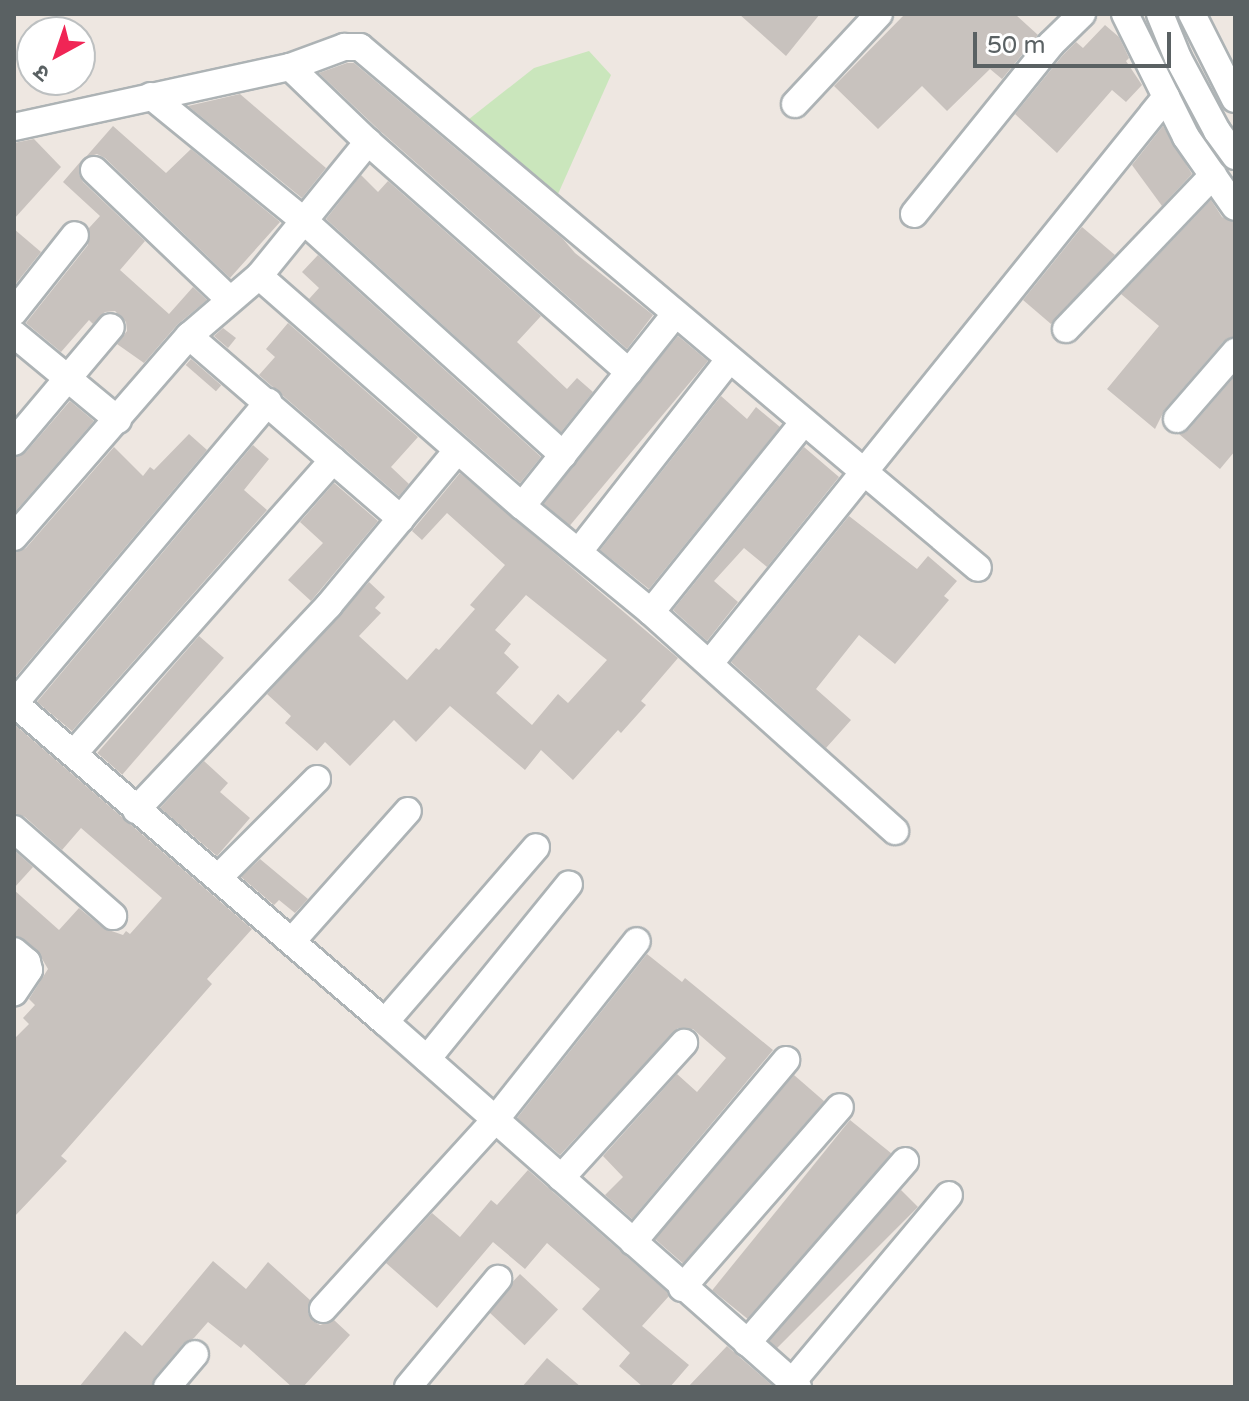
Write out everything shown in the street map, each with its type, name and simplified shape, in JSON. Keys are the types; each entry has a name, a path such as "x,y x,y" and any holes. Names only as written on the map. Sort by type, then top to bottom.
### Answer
{"street":[{"path":"795,104 879,14"},
{"path":"914,214 1051,44 1082,14"},
{"path":"1125,14 1186,137 1235,207"},
{"path":"1160,14 1204,107 1235,156"},
{"path":"1192,14 1235,99"},
{"path":"14,127 290,67 344,47 360,47 978,568"},
{"path":"290,67 368,142 629,372"},
{"path":"151,96 302,219 563,455"},
{"path":"710,663 1166,97"},
{"path":"14,537 189,336 259,276 302,219 368,142"},
{"path":"94,170 230,300"},
{"path":"1066,329 1213,175"},
{"path":"14,312 75,235"},
{"path":"259,276 457,451 580,550 710,663 895,831"},
{"path":"522,506 675,314"},
{"path":"14,442 111,327"},
{"path":"14,334 118,420"},
{"path":"189,336 401,519"},
{"path":"1177,419 1235,352"},
{"path":"580,550 729,360"},
{"path":"268,402 14,704 292,941 682,1288 795,1384 949,1195"},
{"path":"651,612 803,423"},
{"path":"136,810 329,605 457,451"},
{"path":"74,753 333,460"},
{"path":"218,878 317,779"},
{"path":"292,941 408,811"},
{"path":"14,829 113,916"},
{"path":"385,1022 536,847"},
{"path":"427,1059 569,884"},
{"path":"323,1309 495,1120 637,941"},
{"path":"14,951 27,962 29,970 14,992"},
{"path":"561,1178 684,1043"},
{"path":"633,1242 786,1060"},
{"path":"682,1288 840,1107"},
{"path":"747,1343 905,1161"},
{"path":"408,1387 498,1279"},
{"path":"167,1387 195,1354"}],"green space":[{"path":"589,51 611,75 554,203 464,123 534,68"}],"building":[{"path":"739,14 820,14 786,56"},
{"path":"905,14 1015,14 1038,35 1002,79 990,69 947,111 922,86 878,129 834,86"},
{"path":"1105,25 1119,37 1129,58 1126,61 1142,85 1126,102 1112,90 1057,153 1015,114 1076,42 1083,48"},
{"path":"354,63 563,239 575,253 653,315 627,349 379,130 319,73"},
{"path":"240,94 326,168 302,198 188,106"},
{"path":"113,126 166,173 191,149 280,222 230,278 105,158 97,154 85,158"},
{"path":"1163,126 1192,174 1162,206 1132,165"},
{"path":"34,139 61,167 14,219 14,143"},
{"path":"81,161 79,174 83,182 145,241 120,270 169,314 193,287 207,300 177,325 144,363 117,344 127,331 126,322 115,311 105,312 93,324 89,320 61,352 26,323 88,245 89,228 100,216 63,182"},
{"path":"361,175 378,192 388,181 541,316 517,342 567,389 577,378 593,392 561,432 326,219"},
{"path":"1211,200 1222,217 1235,223 1235,336 1223,342 1165,409 1155,429 1107,389 1159,326 1121,294"},
{"path":"1082,227 1115,255 1051,324 1023,300"},
{"path":"14,229 41,252 14,286"},
{"path":"318,255 541,457 520,483 309,299 319,288 302,272"},
{"path":"288,323 418,437 391,467 409,484 399,496 259,375 275,357 266,349"},
{"path":"223,328 236,338 228,348 214,336"},
{"path":"678,336 708,361 570,526 540,501"},
{"path":"191,359 221,385 216,391 186,365"},
{"path":"1235,376 1235,451 1220,469 1179,434 1189,429"},
{"path":"721,396 747,419 756,407 780,427 649,589 600,550"},
{"path":"70,401 94,421 14,513 14,458 26,452"},
{"path":"189,434 207,450 14,679 14,553 26,548 114,447 143,476 150,467 154,470"},
{"path":"253,445 269,459 244,490 267,510 72,731 37,702"},
{"path":"804,447 839,477 767,567 744,548 714,581 738,602 707,641 673,610"},
{"path":"460,473 678,658 641,701 646,705 621,733 618,730 573,780 541,750 525,770 450,706 416,742 394,720 350,766 325,742 317,751 285,723 291,716 267,694 369,582 385,597 375,608 381,613 359,636 407,680 475,609 470,605 505,565 447,513 422,540 412,531","holes":["526,595 607,660 568,703 558,694 532,725 496,693 519,667 504,653 511,644 495,630"]},
{"path":"334,483 378,521 311,601 288,580 323,543 300,522"},
{"path":"849,516 917,569 928,556 957,581 944,596 949,600 895,664 859,635 816,689 851,720 826,748 731,662"},
{"path":"199,636 224,658 122,775 97,753"},
{"path":"14,724 252,929 207,979 212,984 61,1156 67,1161 14,1217 14,1039 29,1024 23,1018 35,1005 29,999 48,969 37,950 14,935 14,890 59,930 79,908 103,928 123,935 126,931 130,934 162,898 81,828 62,850 25,817 14,813"},
{"path":"204,761 228,783 220,792 250,818 217,856 160,808"},
{"path":"14,850 33,867 14,888"},
{"path":"260,859 308,899 295,913 279,900 274,905 241,877"},
{"path":"647,954 682,982 685,978 773,1050 632,1219 605,1195 623,1177 603,1156 677,1074 697,1092 726,1058 693,1029 678,1028 560,1155 517,1118"},
{"path":"794,1075 824,1101 683,1264 653,1237"},
{"path":"850,1120 891,1153 753,1324 712,1290"},
{"path":"528,1170 667,1292 669,1296 642,1326 689,1365 670,1387 643,1387 619,1366 630,1353 582,1309 600,1289 547,1243 525,1269 493,1242 437,1308 386,1263 432,1213 460,1237 491,1200 497,1205"},
{"path":"901,1190 918,1207 777,1348 760,1331"},
{"path":"213,1261 246,1289 268,1262 310,1300 308,1313 313,1321 320,1325 334,1320 350,1335 303,1387 292,1387 244,1344 241,1348 208,1322 194,1338 183,1344 155,1377 151,1387 79,1387 125,1331 142,1346"},
{"path":"520,1274 558,1309 525,1345 487,1310"},
{"path":"727,1346 736,1354 774,1387 688,1387"},
{"path":"547,1358 581,1387 522,1387"}]}
